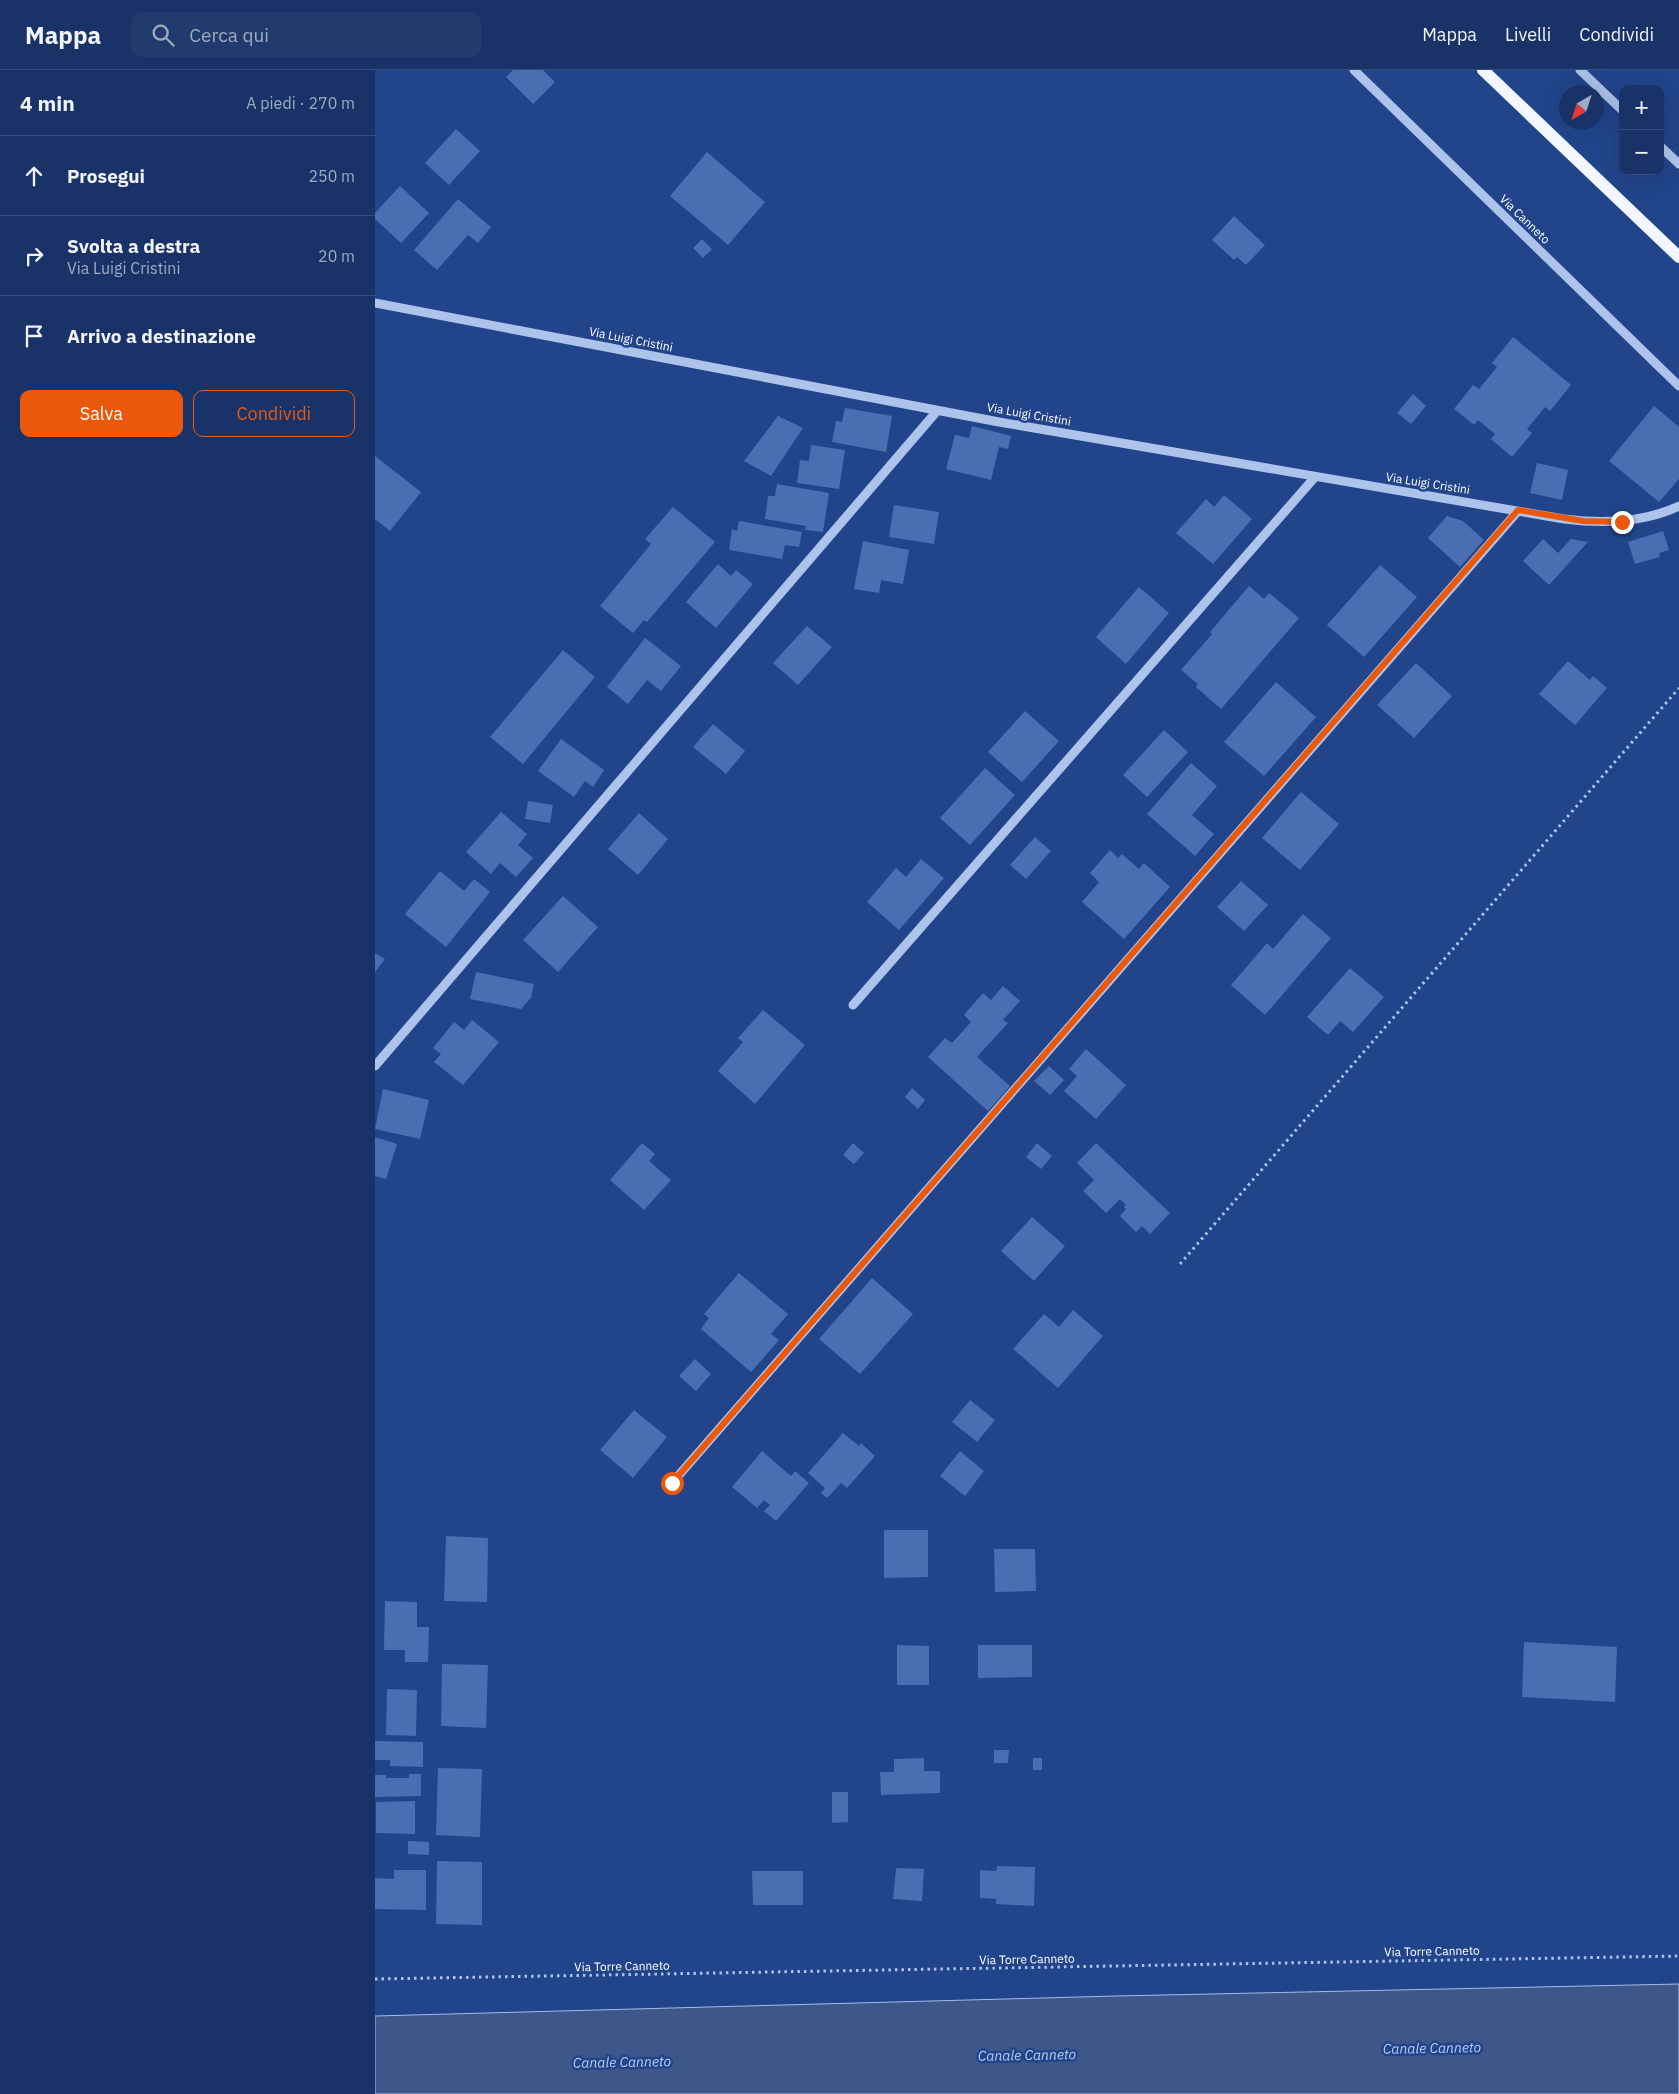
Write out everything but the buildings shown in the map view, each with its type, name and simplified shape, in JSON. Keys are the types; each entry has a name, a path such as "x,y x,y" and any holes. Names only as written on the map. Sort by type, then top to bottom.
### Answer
{"main road":[{"path":"1483,70 1679,257"}],"street":[{"name":"Via Canneto","path":"1354,70 1679,386"},
{"path":"1580,70 1619,107"},
{"path":"1664,150 1679,164"},
{"name":"Via Luigi Cristini","path":"375,303 937,411 1315,477 1583,521 1610,522 1648,516 1679,506"},
{"path":"375,1066 937,411"},
{"path":"853,1005 1315,477"},
{"path":"672,1483 1518,510"}],"path":[{"path":"1181,1264 1679,688"},
{"name":"Via Torre Canneto","path":"375,1979 1679,1956"}],"water":[{"name":"Canale Canneto","path":"1679,1984 1679,2094 375,2094 375,2016 1116,1996"}],"route":[{"path":"672,1483 1518,510 1583,521 1622,522"}]}
